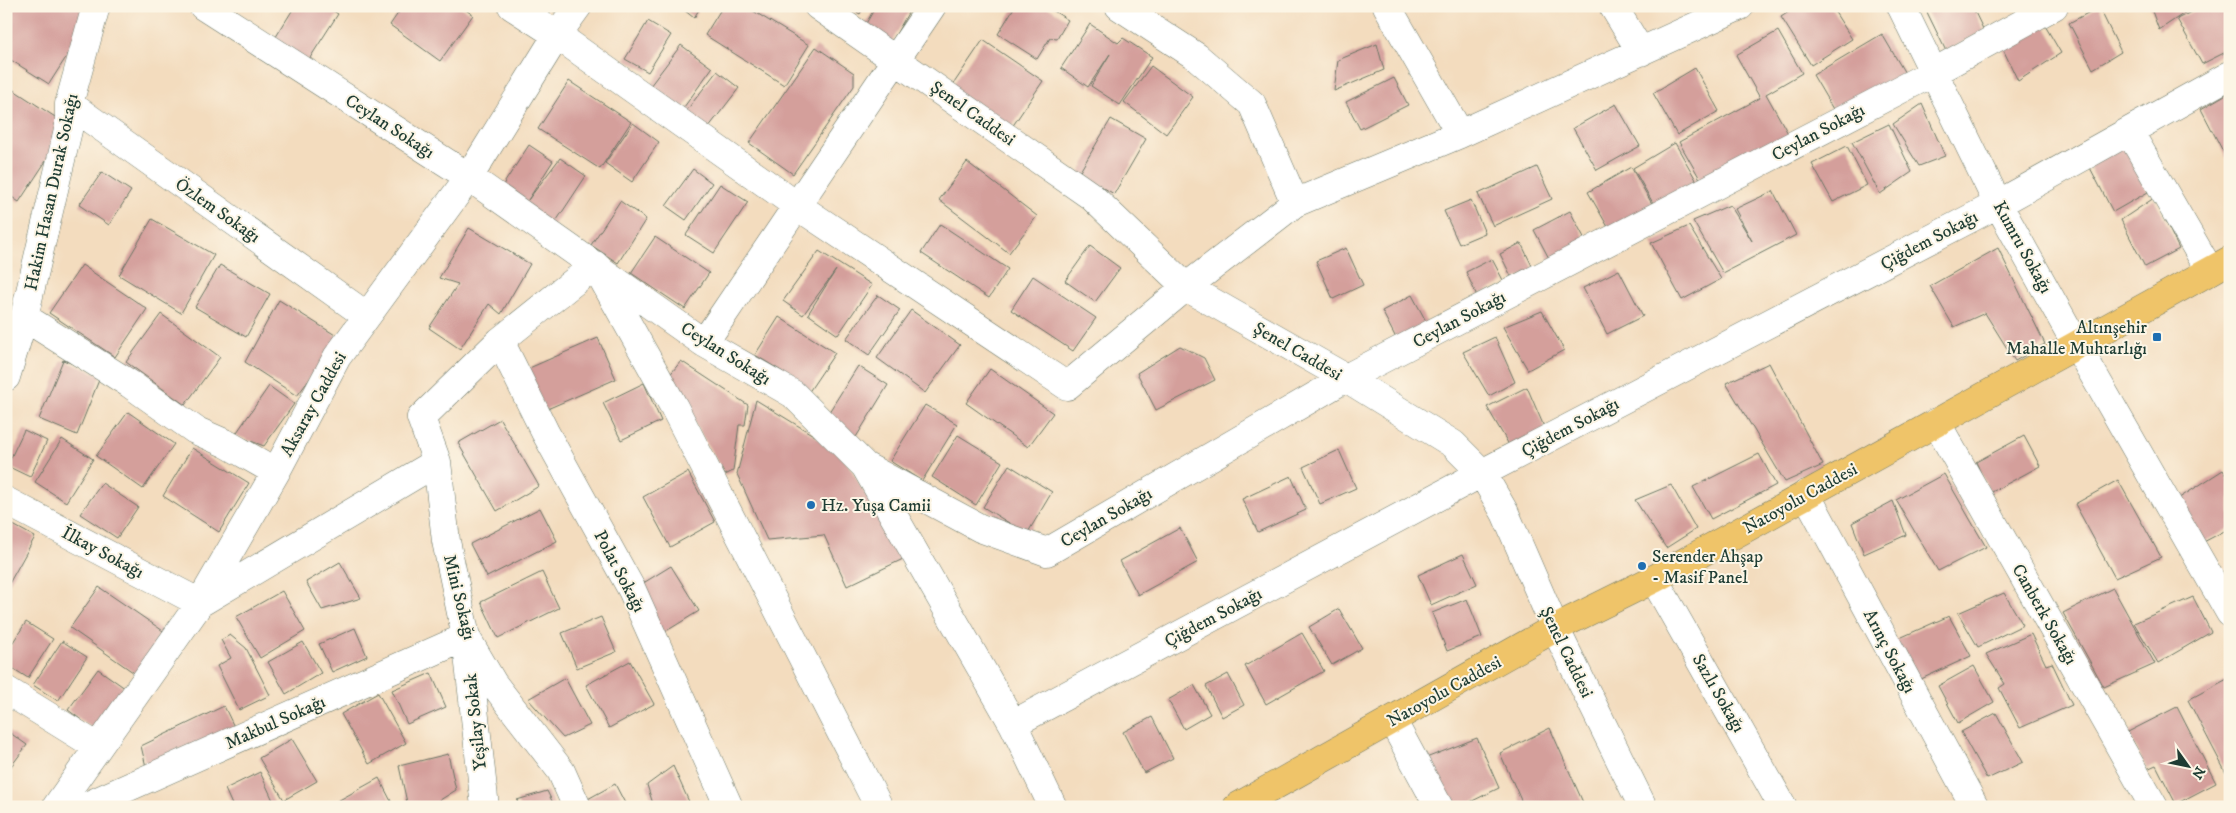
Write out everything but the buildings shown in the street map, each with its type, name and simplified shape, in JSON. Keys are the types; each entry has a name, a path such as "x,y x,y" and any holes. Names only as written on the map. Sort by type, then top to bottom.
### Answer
{"main road":[{"name":"Natoyolu Caddesi","path":"1237,807 1270,799 1392,720 1555,628 1654,579 2076,344 2223,268"}],"street":[{"name":"Hakim Hasan Durak Sokağı","path":"6,377 24,317 69,126 69,104 96,6"},
{"name":"Ceylan Sokağı","path":"203,6 469,176 704,343 793,394 865,466 980,528 1046,552 1346,378 1934,72 2054,6"},
{"path":"512,6 557,35 796,205 1067,386 1186,287 1295,203 1460,134 1740,6"},
{"name":"Aksaray Caddesi","path":"56,807 200,603 276,472 337,357 469,176 557,35 578,6"},
{"name":"Şenel Caddesi","path":"818,6 1091,196 1186,287 1346,378 1453,444 1482,473 1505,513 1555,628 1643,807"},
{"path":"704,343 932,6"},
{"path":"1119,6 1197,57 1252,104 1295,203"},
{"path":"1387,6 1460,134"},
{"path":"1613,6 1641,52"},
{"name":"Kumru Sokağı","path":"1901,6 1998,204 2230,613"},
{"name":"Çiğdem Sokağı","path":"1013,724 1482,473 1998,204 2230,75"},
{"name":"Özlem Sokağı","path":"69,104 367,316"},
{"path":"2129,131 2223,268"},
{"path":"500,341 595,265 674,407 878,807"},
{"path":"24,317 130,384 195,430 227,444 276,472"},
{"name":"Mini Sokağı","path":"500,341 421,418 437,462 446,541 466,637 493,683 561,771 577,807"},
{"name":"Polat Sokağı","path":"500,341 545,432 632,590 730,807"},
{"name":"Canberk Sokağı","path":"1936,422 2154,807"},
{"path":"200,603 437,462"},
{"path":"865,466 1013,724 1052,807"},
{"name":"Arınç Sokağı","path":"1806,494 1975,807"},
{"name":"İlkay Sokağı","path":"6,501 200,603"},
{"name":"Sazlı Sokağı","path":"1654,579 1783,807"},
{"name":"Makbul Sokağı","path":"84,807 466,637"},
{"name":"Yeşilay Sokak","path":"466,637 485,807"},
{"path":"6,690 98,747"},
{"path":"1392,720 1439,807"}],"place":[{"name":"Altınşehir Mahalle Muhtarlığı","path":"2157,337"},
{"name":"Hz. Yuşa Camii","path":"811,505"},
{"name":"Serender Ahşap - Masif Panel","path":"1642,566"}]}
